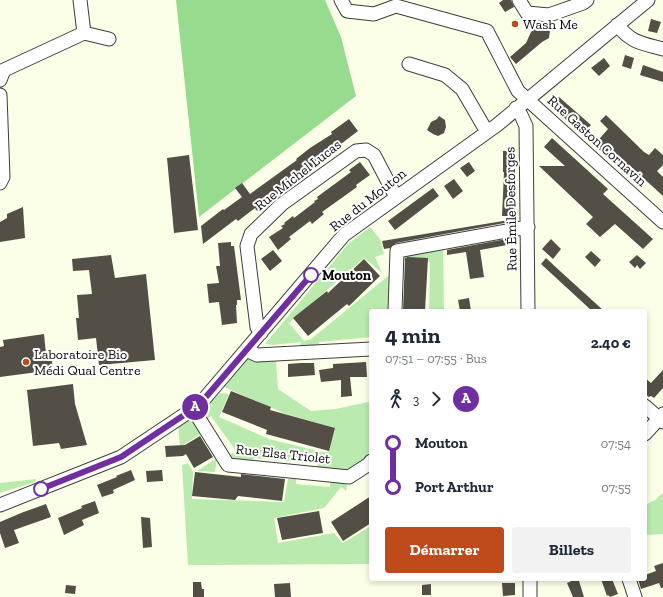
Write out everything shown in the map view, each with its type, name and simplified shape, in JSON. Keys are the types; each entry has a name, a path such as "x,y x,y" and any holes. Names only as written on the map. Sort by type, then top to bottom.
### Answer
{"street":[{"path":"80,0 84,33"},
{"path":"341,0 347,11 374,14 396,6 486,31 518,91 521,104"},
{"path":"519,0 527,13 550,15 583,3 587,0"},
{"name":"Rue du Mouton","path":"0,505 121,457 193,409 205,398 262,333 344,235 487,132 648,0"},
{"path":"617,25 633,41 663,50"},
{"path":"1,73 84,33 109,39"},
{"path":"409,64 445,75 462,89 487,132"},
{"path":"0,95 3,177 0,183"},
{"name":"Rue Gaston Cornavin","path":"521,104 663,222"},
{"name":"Rue Émile Desforges","path":"521,104 521,115 526,126 528,309"},
{"name":"Rue Michel Lucas","path":"262,333 257,327 247,246 251,234 282,204 356,151 366,150 374,154 396,197"},
{"path":"395,309 397,251 528,227"},
{"path":"246,350 257,355 369,349"},
{"path":"647,407 662,418 647,432"},
{"name":"Rue Elsa Triolet","path":"193,409 228,465 349,477 369,464"},
{"path":"530,581 530,597"},
{"path":"630,581 635,597"}],"green space":[{"path":"176,0 325,0 341,37 356,96 199,217"},
{"path":"370,227 380,239 384,254 375,257 382,273 364,258 289,323 304,341 311,339 393,272 391,309 369,309 369,337 319,342 318,349 300,351 300,343 302,342 272,345 265,344 348,244"},
{"path":"443,247 444,309 429,309 430,262 403,261 406,253"},
{"path":"248,359 254,361 276,361 278,389 311,411 336,409 368,402 369,454 361,464 346,473 316,470 320,458 317,463 254,458 251,465 234,463 230,455 236,451 211,416 205,420 203,416 207,405 220,393 229,394 219,417 269,439 322,452 328,452 335,428 286,414 224,387"},
{"path":"189,420 194,423 202,433 180,447 178,424"},
{"path":"217,458 215,472 197,471"},
{"path":"188,463 193,472 192,499 284,502 288,479 296,479 296,484 330,487 330,480 343,482 347,485 346,491 341,487 324,508 274,518 278,543 334,533 343,543 369,527 369,564 188,565 182,465"},
{"path":"36,479 35,482 0,493 0,483"},
{"path":"663,493 663,534 647,535 647,504 655,500"}],"building":[{"path":"503,0 511,0 514,7 505,12 499,3"},
{"path":"651,19 661,22 657,33 648,31"},
{"path":"537,26 550,30 549,38 516,64 510,57 526,43 531,32"},
{"path":"625,55 634,58 631,69 622,66"},
{"path":"604,58 610,66 599,76 591,68"},
{"path":"643,65 663,72 663,82 640,75"},
{"path":"559,97 591,125 585,132 578,126 576,129 558,112 560,109 553,103"},
{"path":"606,115 644,152 649,155 655,148 663,155 663,165 657,171 663,177 663,196 629,165 624,171 594,145 608,129 600,121"},
{"path":"439,116 445,120 446,127 444,133 438,136 427,130 431,122"},
{"path":"349,119 358,131 337,147 338,149 257,211 255,208 238,221 236,219 203,244 201,226 242,197 235,188 242,183 250,194 297,160 296,159 310,148 332,134 331,132"},
{"path":"552,138 608,189 603,194 653,239 643,249 615,224 600,237 586,224 593,217 539,166 565,166 544,147"},
{"path":"503,151 514,151 515,216 502,216 504,172"},
{"path":"189,155 198,230 174,233 167,158"},
{"path":"360,162 370,175 356,185 357,187 322,212 324,214 312,224 310,221 289,237 291,239 278,250 269,237 283,228 281,226 293,216 294,218 315,202 314,201 318,199 317,197 351,172 349,170"},
{"path":"469,162 475,171 467,177 460,168"},
{"path":"454,179 463,191 453,199 444,186"},
{"path":"433,188 439,196 395,230 388,221"},
{"path":"23,207 25,238 0,242 0,222 7,218 7,214"},
{"path":"509,220 510,222 396,243 390,248 384,249 382,241"},
{"path":"511,238 512,244 480,250 484,277 470,279 466,252 447,255 447,250"},
{"path":"551,239 561,249 553,259 542,249"},
{"path":"231,242 231,246 234,246 241,300 237,300 236,305 237,323 222,325 219,302 209,303 207,284 219,283 216,266 220,266 218,243"},
{"path":"273,250 282,261 270,271 261,259"},
{"path":"591,251 601,260 595,267 585,257"},
{"path":"111,255 115,278 146,274 155,360 99,365 96,338 78,340 76,318 79,318 77,295 92,294 89,270 73,271 72,259"},
{"path":"637,255 646,263 640,269 637,265 635,268 629,262"},
{"path":"405,258 428,258 425,309 403,309"},
{"path":"546,258 602,309 590,309 541,264"},
{"path":"364,259 380,276 349,306 347,304 308,336 293,318 327,291 328,293"},
{"path":"469,298 471,309 460,309 458,300"},
{"name":"Laboratoire Bio Médi Qual Centre","path":"44,334 46,354 51,354 53,370 0,377 0,347 4,346 3,340"},
{"path":"366,362 367,377 350,377 352,396 341,397 341,380 321,382 319,370 333,368 333,364"},
{"path":"314,363 315,375 288,377 288,364"},
{"path":"663,370 663,388 654,398 647,396 647,380 651,383"},
{"path":"73,384 75,404 87,445 61,449 59,443 33,446 27,390"},
{"path":"231,391 271,407 270,410 335,428 329,451 266,434 267,430 222,412"},
{"path":"200,436 213,457 194,468 186,454 183,456 166,457 165,446 185,445"},
{"path":"131,470 135,480 113,490 114,493 102,497 97,485"},
{"path":"162,470 163,481 147,482 146,471"},
{"path":"195,472 241,477 241,474 285,479 282,501 238,496 235,500 192,496"},
{"path":"369,497 369,524 343,541 331,522"},
{"path":"95,501 99,513 82,520 84,525 64,535 58,518 82,508 81,506"},
{"path":"46,504 51,517 14,530 19,543 5,548 0,533 0,522"},
{"path":"319,511 323,533 282,540 277,518"},
{"path":"141,517 150,518 152,547 143,548"},
{"path":"663,563 663,588 661,588 659,583 641,589 639,581 647,581 647,574 656,571 654,566"},
{"path":"572,581 579,581 584,597 573,597 567,583"},
{"path":"602,581 613,581 618,594 610,597 608,595 607,596"},
{"path":"193,582 201,582 202,589 204,589 204,597 193,597"},
{"path":"290,583 291,597 275,597 274,584"},
{"path":"502,583 515,583 515,595 503,596"},
{"path":"431,584 431,595 422,595 422,585"},
{"path":"66,585 76,586 75,594 65,593"}],"bus line":[{"name":"A","path":"41,489 121,457 193,409 205,398 311,275"}],"place":[{"name":"Wash Me","path":"515,24"},
{"name":"Mouton","path":"311,275"},
{"name":"Laboratoire Bio Médi Qual Centre","path":"26,362"}]}
